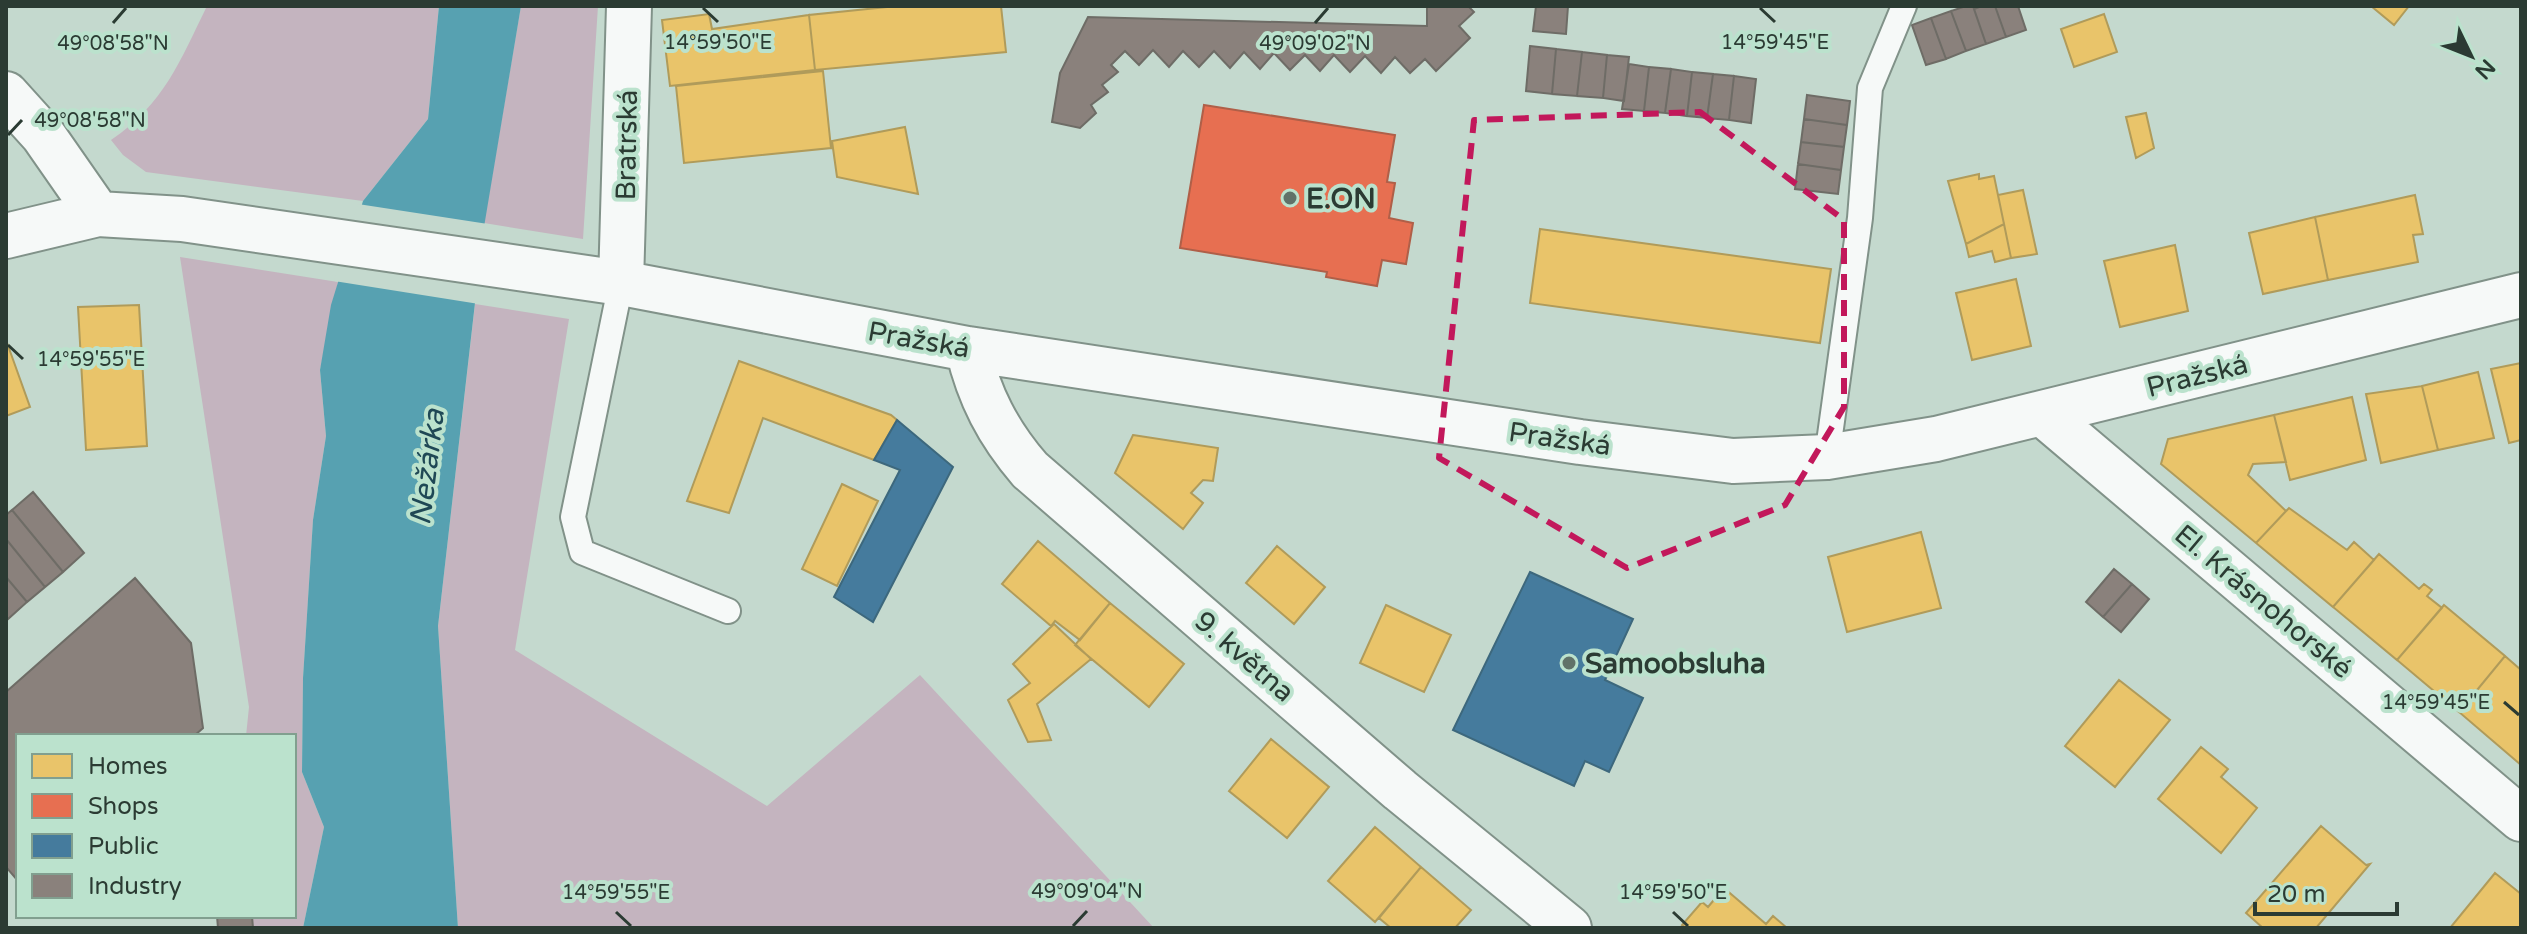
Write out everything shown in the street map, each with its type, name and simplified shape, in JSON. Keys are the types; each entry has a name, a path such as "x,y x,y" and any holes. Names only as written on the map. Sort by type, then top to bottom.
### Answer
{"street":[{"name":"Bratrská","path":"606,281 629,6"},
{"path":"6,94 43,135 98,214 6,236"},
{"name":"Pražská","path":"98,214 182,219 606,281 968,349 1580,442 1733,461 1827,457 1936,439 2521,295"},
{"name":"9. května","path":"968,349 983,400 996,425 1030,470 1400,790 1569,928"},
{"name":"El. Krásnohorské","path":"2043,414 2521,819"}],"lane":[{"path":"1827,457 1860,218 1870,88 1904,6"},
{"path":"606,281 573,517 582,552 728,611"}],"highlighted area":[{"path":"1700,112 1844,220 1844,407 1785,505 1627,568 1439,458 1474,120"}],"shaded area":[{"path":"207,6 439,6 428,119 363,201 146,172 123,155 111,140 145,112 158,96 179,63"},
{"path":"521,6 598,6 583,239 484,223"},
{"path":"180,257 338,282 320,370 326,436 313,520 303,678 302,772 324,827 303,928 253,928 252,918 296,918 296,734 246,734 249,707"},
{"path":"475,304 569,319 515,650 767,806 920,675 1154,928 458,928 438,626"}],"water":[{"name":"Nežárka","path":"439,6 521,6 483,233 438,626 458,928 303,928 324,827 302,772 303,678 313,520 326,436 320,370 331,305 363,201 428,119"}],"pier":[{"path":"358,204 488,224 479,304 334,281"}],"building: Homes":[{"path":"897,6 1001,6 1006,52 815,70 809,15"},
{"path":"2371,6 2409,6 2394,25"},
{"path":"709,14 712,29 809,15 815,70 670,86 662,20"},
{"path":"2104,14 2117,52 2074,67 2061,29"},
{"path":"823,71 831,148 684,163 676,86"},
{"path":"2146,113 2154,148 2136,158 2126,117"},
{"path":"905,127 918,194 837,177 832,141"},
{"path":"1979,174 1979,179 1994,176 2004,224 1966,244 1948,181"},
{"path":"2023,190 2037,254 2011,258 1998,195"},
{"path":"2415,195 2423,234 2413,235 2418,262 2328,280 2315,217"},
{"path":"2315,217 2328,280 2263,294 2249,233"},
{"path":"2004,224 2011,258 1995,262 1992,251 1969,257 1966,244"},
{"path":"1540,229 1831,269 1820,343 1530,303"},
{"path":"2175,245 2188,311 2120,327 2104,261"},
{"path":"2016,279 2031,346 1972,360 1956,293"},
{"path":"139,305 147,446 86,450 78,307"},
{"path":"6,340 30,407 6,416"},
{"path":"739,361 891,415 897,420 874,460 763,418 729,513 687,501"},
{"path":"2521,363 2521,440 2509,443 2491,369"},
{"path":"2478,372 2494,438 2438,450 2422,386"},
{"path":"2422,386 2438,450 2381,463 2366,394"},
{"path":"2352,397 2366,460 2290,480 2274,415"},
{"path":"2274,415 2286,462 2253,464 2248,475 2286,511 2256,543 2161,464 2168,439"},
{"path":"1133,435 1218,448 1213,481 1203,480 1191,493 1203,503 1183,529 1115,473"},
{"path":"842,484 878,501 837,586 802,569"},
{"path":"2289,508 2347,550 2354,542 2374,560 2333,607 2256,543"},
{"path":"1921,532 1941,608 1847,632 1828,557"},
{"path":"1038,541 1110,603 1080,640 1055,621 1051,626 1002,584"},
{"path":"1277,546 1325,587 1294,624 1246,583"},
{"path":"2379,554 2419,589 2424,584 2432,590 2427,596 2442,608 2397,660 2333,607"},
{"path":"1110,603 1184,664 1149,707 1075,645"},
{"path":"1386,605 1451,635 1424,692 1360,663"},
{"path":"2444,605 2505,656 2459,712 2397,660"},
{"path":"1054,624 1091,659 1037,704 1051,740 1028,742 1008,700 1030,683 1013,664"},
{"path":"2505,656 2521,670 2521,765 2459,712"},
{"path":"2119,680 2170,720 2115,787 2065,746"},
{"path":"1271,739 1329,787 1287,838 1229,791"},
{"path":"2201,747 2228,769 2221,777 2257,808 2221,853 2158,799"},
{"path":"2321,826 2366,865 2370,864 2316,928 2263,928 2246,913"},
{"path":"1375,827 1421,867 1375,922 1328,881"},
{"path":"1421,867 1471,910 1455,928 1391,928 1379,918"},
{"path":"2495,873 2521,894 2521,928 2450,928"},
{"path":"1724,888 1766,924 1773,916 1787,928 1686,928 1682,925 1702,902 1708,907"}],"building: Shops":[{"name":"E.ON","path":"1204,105 1395,135 1387,182 1395,183 1389,218 1413,223 1406,264 1382,260 1377,286 1326,277 1327,272 1180,248"}],"building: Public":[{"path":"897,420 953,467 873,622 834,597 900,470 874,460"},
{"path":"1530,572 1633,619 1605,680 1643,698 1609,772 1585,761 1574,786 1453,730"}],"building: Industry":[{"path":"1427,6 1468,6 1474,12 1459,26 1470,38 1436,71 1425,59 1410,73 1395,57 1381,73 1365,56 1350,72 1334,55 1320,71 1305,55 1290,70 1274,53 1260,69 1244,52 1230,68 1214,51 1199,67 1183,51 1169,67 1153,50 1139,65 1125,51 1111,65 1118,72 1102,85 1108,92 1091,105 1096,113 1080,128 1052,122 1060,73 1088,17 1427,26"},
{"path":"1536,6 1568,6 1566,34 1533,31"},
{"path":"1973,6 1986,44 1966,51 1951,11"},
{"path":"1995,6 2006,37 1986,44 1974,9"},
{"path":"1995,6 2018,6 2026,30 2006,37"},
{"path":"1951,11 1966,51 1946,59 1931,18"},
{"path":"1931,18 1946,59 1926,65 1912,25"},
{"path":"1530,46 1556,49 1552,94 1526,91"},
{"path":"1556,49 1582,52 1577,96 1552,94"},
{"path":"1582,52 1607,55 1603,98 1577,96"},
{"path":"1607,55 1629,57 1624,101 1603,98"},
{"path":"1629,64 1649,67 1644,111 1622,109"},
{"path":"1649,67 1671,69 1665,113 1644,111"},
{"path":"1671,69 1692,72 1687,116 1665,113"},
{"path":"1692,72 1713,74 1707,118 1687,116"},
{"path":"1713,74 1734,76 1729,120 1707,118"},
{"path":"1734,76 1756,79 1751,123 1729,120"},
{"path":"1807,95 1850,101 1847,125 1804,119"},
{"path":"1804,119 1847,125 1844,147 1801,142"},
{"path":"1801,142 1844,147 1841,170 1798,164"},
{"path":"1798,164 1841,170 1838,194 1795,189"},
{"path":"33,492 84,553 63,572 12,510"},
{"path":"12,510 63,572 45,587 6,539 6,515"},
{"path":"6,539 45,587 27,602 6,577"},
{"path":"2114,569 2132,584 2103,617 2086,602"},
{"path":"6,577 27,602 8,619 6,617"},
{"path":"135,578 191,643 203,728 196,734 16,734 16,879 6,867 6,692"},
{"path":"2132,584 2149,599 2121,632 2103,617"},
{"path":"217,918 252,918 253,928 218,928"}],"place":[{"name":"E.ON","path":"1290,198"},
{"name":"Samoobsluha","path":"1569,663"}]}
